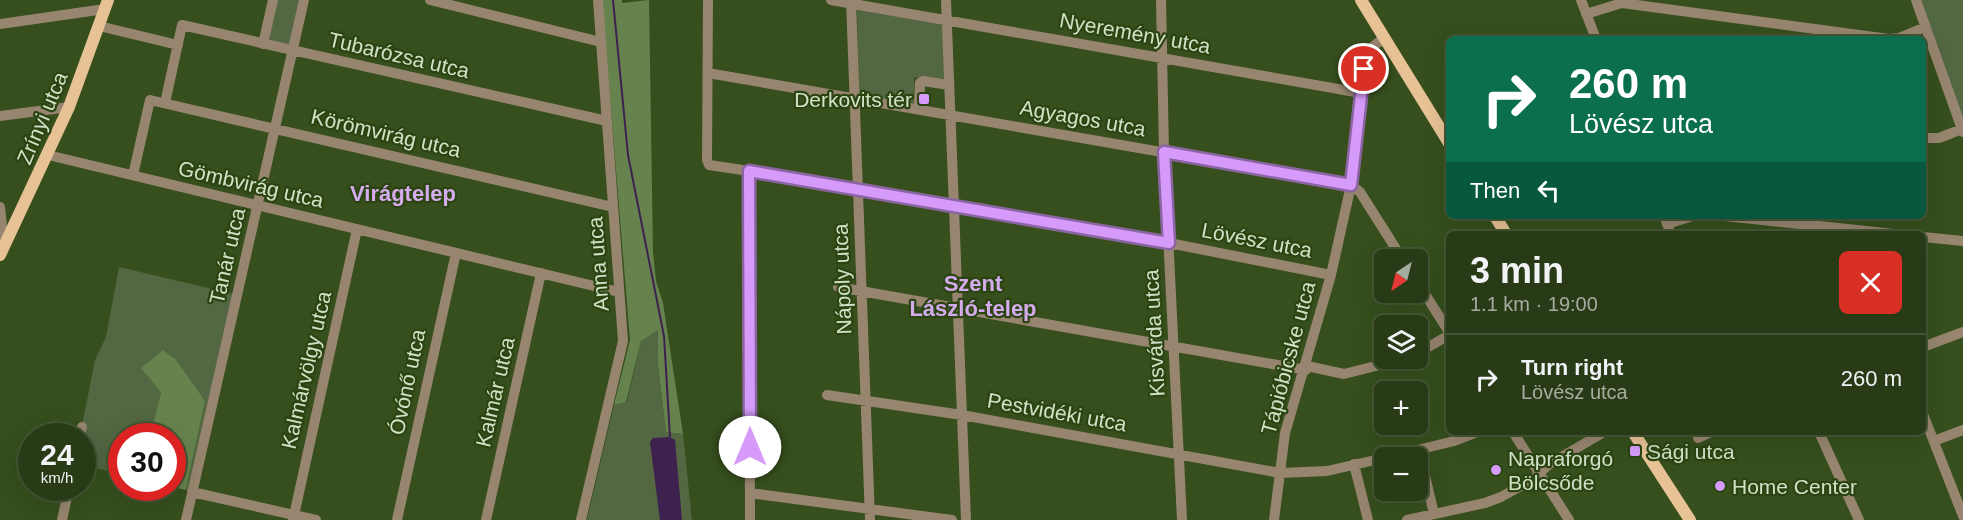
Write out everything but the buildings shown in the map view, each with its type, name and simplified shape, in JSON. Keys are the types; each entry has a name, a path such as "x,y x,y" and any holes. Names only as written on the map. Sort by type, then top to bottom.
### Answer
{"main road":[{"path":"1361,0 1446,138"},
{"name":"Zrínyi utca","path":"2,251 69,107 106,5"},
{"path":"1635,435 1690,520"}],"street":[{"path":"263,44 273,0"},
{"name":"Tanár utca","path":"186,520 304,0"},
{"path":"430,0 601,42"},
{"name":"Anna utca","path":"581,520 622,341 598,0"},
{"path":"708,0 708,73 950,114"},
{"name":"Nyeremény utca","path":"831,0 1361,93"},
{"path":"946,0 966,520"},
{"name":"Kisvárda utca","path":"1161,0 1164,152 1176,346 1182,520"},
{"path":"1581,0 1595,36"},
{"path":"1916,0 1963,131 1939,138 1926,138"},
{"name":"Nápoly utca","path":"851,2 870,514"},
{"path":"1587,15 1622,3 1867,36"},
{"path":"0,24 106,5"},
{"name":"Tubarózsa utca","path":"178,45 182,25 607,121"},
{"path":"99,26 178,45 165,103"},
{"path":"1904,36 1925,27"},
{"name":"Tápióbicske utca","path":"1274,520 1288,420 1306,368 1331,275 1351,185 1366,52 1384,38"},
{"name":"Lövész utca","path":"708,73 707,159 709,165 716,168 749,171 1169,243 1331,275"},
{"path":"924,110 920,83 923,81 949,85"},
{"name":"Körömvirág utca","path":"133,176 150,100 275,127 613,207"},
{"path":"0,116 69,107"},
{"name":"Agyagos utca","path":"950,114 1351,185"},
{"name":"Gömbvirág utca","path":"48,155 620,292"},
{"path":"749,171 750,520"},
{"path":"1351,185 1360,192 1396,249"},
{"path":"0,207 2,251"},
{"path":"1667,225 1684,219"},
{"path":"1753,219 1866,231"},
{"name":"Kalmárvölgy utca","path":"293,517 357,229"},
{"path":"1926,237 1963,241"},
{"name":"Óvónő utca","path":"397,520 456,253"},
{"name":"Kalmár utca","path":"486,520 542,273"},
{"path":"838,287 1344,374 1374,366"},
{"path":"1428,299 1446,328"},
{"path":"1926,346 1963,332"},
{"path":"1428,347 1446,335"},
{"name":"Pestvidéki utca","path":"827,395 962,415 1280,473 1308,473 1374,460"},
{"path":"1926,421 1963,516"},
{"path":"1934,441 1963,430"},
{"name":"Pestvidéki utca","path":"1428,447 1467,435"},
{"path":"1515,435 1569,520"},
{"path":"1407,520 1434,514 1452,516 1501,497 1548,465 1599,435"},
{"path":"1698,438 1704,435"},
{"path":"1820,435 1859,520"},
{"path":"1354,464 1368,520"},
{"path":"1428,488 1434,514"},
{"path":"192,492 293,517 316,520"},
{"path":"750,493 870,514 952,520"},
{"path":"62,520 66,501"}],"green space":[{"path":"275,0 302,0 292,42 286,45 267,39"},
{"path":"602,0 622,0 622,3 649,0 653,252 683,434 666,432 658,365 658,330 641,341 626,402 614,405 630,340"},
{"path":"1916,0 1963,0 1963,132"},
{"path":"857,8 939,22 944,28 945,82 914,77 915,105 859,98"},
{"path":"119,267 238,295 192,492 186,490 205,401 191,384 161,392 153,423 108,423 108,471 96,468 96,423 83,423 95,360 106,337"},
{"path":"658,329 658,365 666,432 683,434 692,520 587,520 614,405 627,402 641,341"},
{"path":"163,350 176,360 205,401 186,490 186,423 153,423 161,392 141,368"}],"shaded area":[{"path":"670,437 675,440 682,520 660,520 650,442 653,438"}],"waterway":[{"path":"613,0 628,155 664,336 670,437"}],"place":[{"name":"Derkovits tér","path":"924,99"},
{"name":"Sági utca","path":"1635,451"},
{"name":"Napraforgó Bölcsőde","path":"1496,470"},
{"name":"Home Center","path":"1720,486"}],"district":[{"name":"Virágtelep","path":"403,193"},
{"name":"Szent László-telep","path":"973,296"}],"route":[{"path":"750,447 749,171 1169,243 1164,152 1351,185 1364,69"}]}
